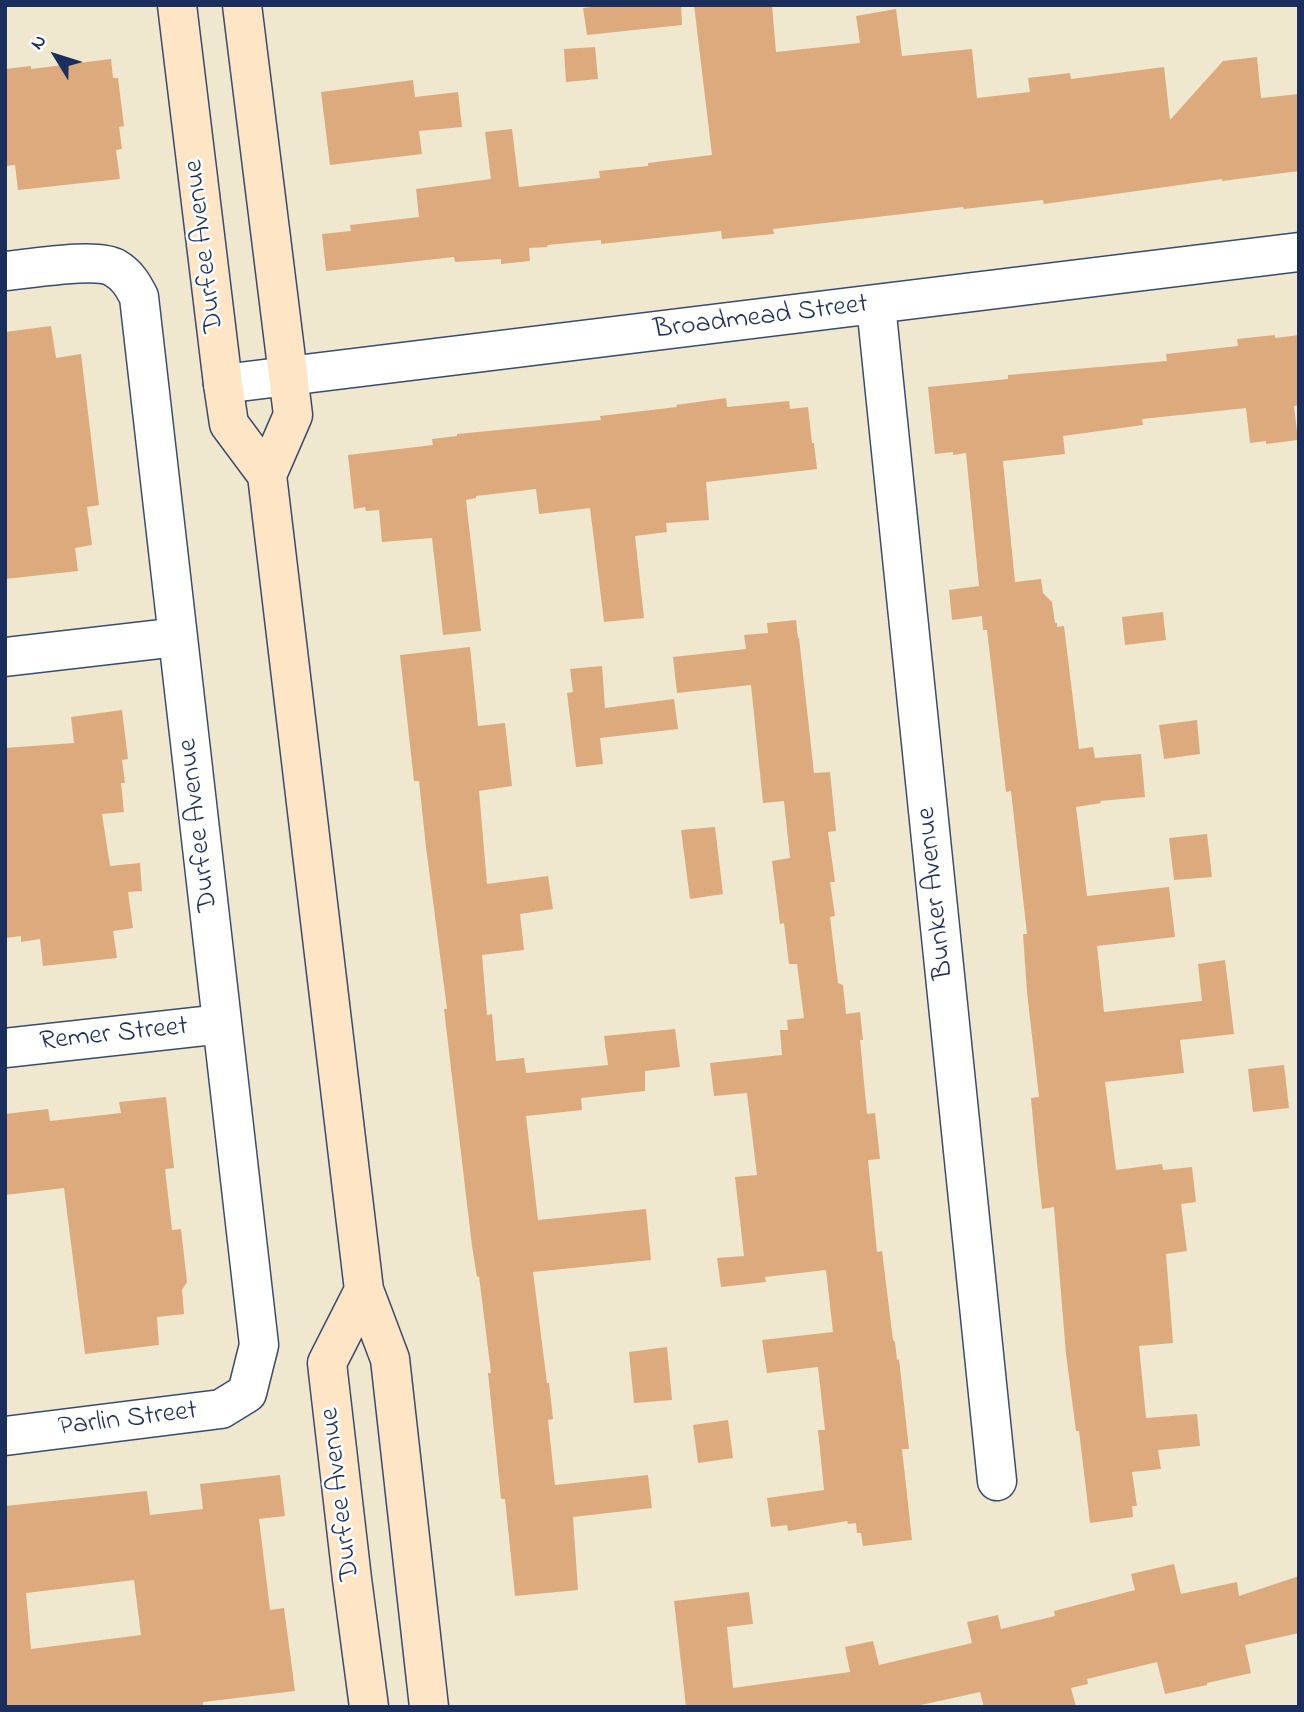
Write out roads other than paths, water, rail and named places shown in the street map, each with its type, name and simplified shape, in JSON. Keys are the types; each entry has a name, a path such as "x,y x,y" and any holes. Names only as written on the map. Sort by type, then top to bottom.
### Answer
{"main road":[{"name":"Durfee Avenue","path":"177,5 229,424 267,475 364,1290 390,1359 429,1707"},
{"path":"242,5 293,415 267,475"},
{"name":"Durfee Avenue","path":"364,1290 327,1363 369,1707"}],"street":[{"name":"Broadmead Street","path":"223,384 1299,252"},
{"name":"Durfee Avenue","path":"5,271 77,263 112,266 130,279 139,297 259,1345 247,1393"},
{"name":"Bunker Avenue","path":"876,305 997,1481"},
{"path":"5,657 178,637"},
{"name":"Remer Street","path":"5,1048 222,1024"},
{"name":"Parlin Street","path":"5,1436 221,1409 247,1393"}]}
